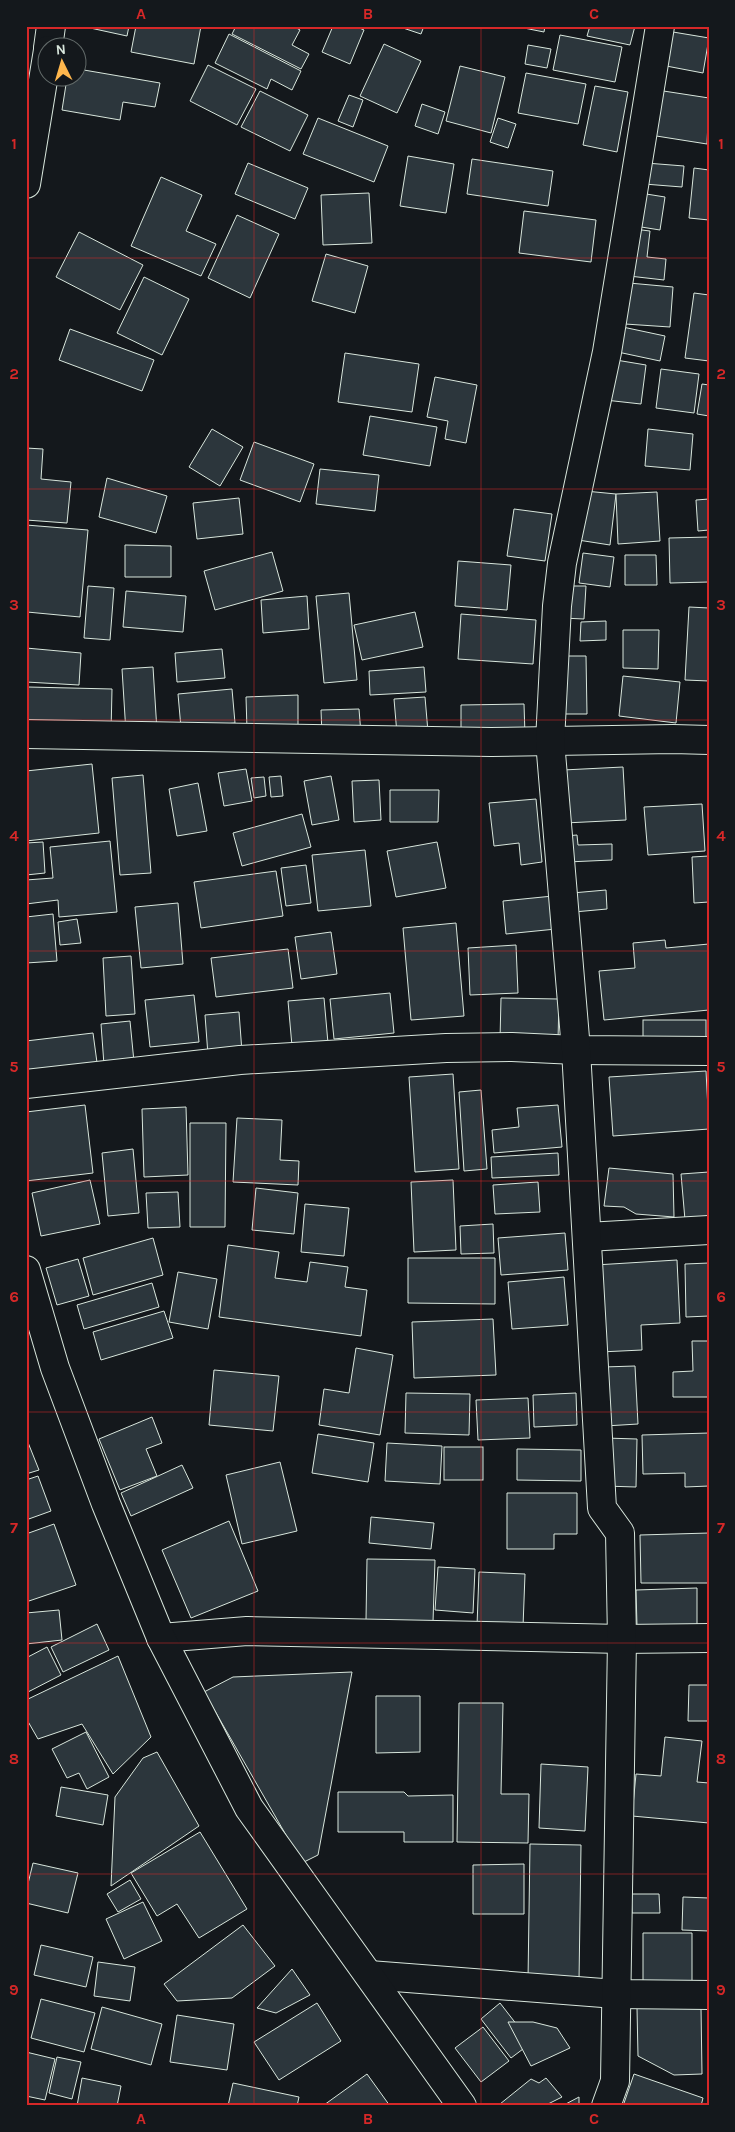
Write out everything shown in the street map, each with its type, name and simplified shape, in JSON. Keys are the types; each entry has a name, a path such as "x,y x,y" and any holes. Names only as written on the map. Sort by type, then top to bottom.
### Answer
{"street":[{"path":"606,2106 615,2080 622,1639 620,1533 602,1508 576,1050 550,741 557,606 562,563 607,352 660,26"},
{"path":"27,180 42,88"},
{"path":"26,734 550,741 709,740"},
{"path":"26,1084 240,1060 446,1048 512,1047 576,1050 709,1051"},
{"path":"587,1237 709,1230"},
{"path":"26,1270 55,1368 106,1504 161,1638 249,1808 462,2106"},
{"path":"161,1638 247,1631 622,1639 709,1638"},
{"path":"369,1975 616,1994 709,1995"}],"building":[{"path":"81,26 129,26 127,36"},
{"path":"136,26 201,26 194,64 131,52"},
{"path":"236,26 293,26 300,30 292,45 309,54 301,69 232,34"},
{"path":"333,26 355,26 364,30 350,64 322,52"},
{"path":"397,26 424,26 421,34"},
{"path":"514,26 545,26 544,32"},
{"path":"590,26 635,26 630,45 587,36"},
{"path":"667,31 709,38 703,73 661,65"},
{"path":"229,34 301,71 292,90 271,79 267,89 215,63"},
{"path":"560,35 622,47 615,82 553,70"},
{"path":"384,44 421,61 397,113 360,96"},
{"path":"528,45 551,49 547,68 525,64"},
{"path":"208,65 256,89 237,125 190,101"},
{"path":"460,66 505,77 491,133 446,121"},
{"path":"88,71 160,83 155,107 123,102 120,120 62,110 65,88 88,88"},
{"path":"526,73 586,84 578,124 518,113"},
{"path":"595,86 628,92 617,152 583,145"},
{"path":"657,90 709,98 707,144 650,135"},
{"path":"260,91 308,115 290,151 241,127"},
{"path":"349,95 363,100 353,127 338,121"},
{"path":"422,104 445,112 438,134 415,126"},
{"path":"318,118 388,146 374,182 303,154"},
{"path":"498,118 516,124 508,148 490,142"},
{"path":"408,156 454,164 446,213 400,206"},
{"path":"472,159 553,171 548,206 467,194"},
{"path":"248,163 308,188 295,219 235,194"},
{"path":"646,163 684,166 682,187 644,184"},
{"path":"694,168 709,170 709,220 689,218"},
{"path":"161,177 202,195 186,231 216,244 201,276 131,246"},
{"path":"369,193 372,243 323,245 321,195"},
{"path":"640,193 665,197 660,230 635,226"},
{"path":"524,211 596,220 591,262 519,253"},
{"path":"237,215 279,234 250,298 208,278"},
{"path":"634,229 650,231 647,257 666,259 664,280 629,276"},
{"path":"79,232 143,265 120,310 56,277"},
{"path":"326,254 368,266 355,313 312,301"},
{"path":"144,277 189,299 162,355 117,333"},
{"path":"629,283 673,287 670,327 625,324"},
{"path":"694,293 709,295 709,361 685,358"},
{"path":"618,326 665,336 660,361 613,351"},
{"path":"70,329 154,360 142,391 59,360"},
{"path":"345,353 419,364 412,412 338,402"},
{"path":"610,359 646,365 641,404 605,400"},
{"path":"661,369 699,374 694,413 656,408"},
{"path":"435,377 477,385 466,443 445,439 448,421 427,417"},
{"path":"702,384 709,385 709,416 697,414"},
{"path":"370,416 437,427 430,466 363,455"},
{"path":"212,429 243,447 220,486 189,467"},
{"path":"648,429 693,434 690,470 645,466"},
{"path":"254,442 314,464 300,502 240,480"},
{"path":"26,448 43,449 41,479 71,482 67,523 26,520"},
{"path":"320,469 379,475 375,511 316,504"},
{"path":"107,478 167,496 156,533 99,517"},
{"path":"585,491 616,494 610,545 578,540"},
{"path":"657,492 660,541 618,544 616,494"},
{"path":"239,498 243,534 197,539 193,503"},
{"path":"709,499 709,530 698,531 696,500"},
{"path":"514,509 552,514 545,561 507,556"},
{"path":"26,525 88,530 80,617 27,612 26,625"},
{"path":"709,537 709,582 670,583 669,538"},
{"path":"125,545 171,546 171,577 125,577"},
{"path":"272,552 283,591 215,610 204,571"},
{"path":"583,553 614,557 610,587 579,583"},
{"path":"625,555 656,555 657,585 625,585"},
{"path":"458,561 511,565 507,610 455,606"},
{"path":"88,586 114,588 110,640 84,638"},
{"path":"563,586 586,586 584,619 562,618"},
{"path":"126,591 186,596 183,632 123,627"},
{"path":"349,593 357,680 324,683 316,596"},
{"path":"307,596 309,629 263,633 261,600"},
{"path":"689,607 709,608 709,681 685,680"},
{"path":"415,612 423,647 362,660 354,625"},
{"path":"461,614 536,620 533,664 458,659"},
{"path":"606,621 606,640 580,641 581,622"},
{"path":"623,630 659,630 658,669 623,668"},
{"path":"26,648 81,653 79,685 26,682"},
{"path":"222,649 225,678 177,682 175,653"},
{"path":"559,656 586,656 587,714 560,714"},
{"path":"153,667 157,731 126,733 122,669"},
{"path":"424,667 426,692 370,695 369,671"},
{"path":"623,676 680,682 676,723 619,716"},
{"path":"28,687 112,689 111,733 27,731"},
{"path":"232,689 235,723 181,728 178,694"},
{"path":"298,695 298,729 247,730 246,697"},
{"path":"425,697 428,732 397,734 394,699"},
{"path":"524,704 525,735 461,736 461,705"},
{"path":"359,709 361,734 322,736 321,710"},
{"path":"92,764 99,833 26,841 26,771"},
{"path":"623,767 626,820 565,823 563,770"},
{"path":"246,769 252,801 224,806 218,773"},
{"path":"143,775 151,873 120,875 112,778"},
{"path":"281,776 283,796 271,797 269,777"},
{"path":"331,776 339,820 312,825 304,781"},
{"path":"264,777 266,796 254,798 251,778"},
{"path":"379,780 381,820 354,822 352,781"},
{"path":"198,783 207,831 177,836 169,789"},
{"path":"390,790 439,790 438,822 390,822"},
{"path":"536,799 542,862 521,865 519,843 494,846 489,803"},
{"path":"702,804 705,851 648,855 644,807"},
{"path":"302,814 311,847 242,866 233,833"},
{"path":"577,835 578,845 612,844 612,860 567,862 565,836"},
{"path":"110,841 117,912 59,917 58,900 26,904 26,880 53,878 50,847"},
{"path":"43,842 45,873 26,875 26,843"},
{"path":"437,842 446,888 396,897 387,851"},
{"path":"365,850 371,906 318,911 312,855"},
{"path":"709,856 709,902 694,903 692,857"},
{"path":"306,865 311,903 286,906 281,868"},
{"path":"276,871 283,916 201,928 194,882"},
{"path":"606,890 607,909 574,912 572,893"},
{"path":"553,896 556,929 506,934 503,901"},
{"path":"178,903 183,964 141,968 135,907"},
{"path":"53,914 57,961 26,963 26,917"},
{"path":"77,919 81,943 60,945 58,922"},
{"path":"456,923 464,1016 411,1020 403,928"},
{"path":"331,932 337,974 301,979 295,937"},
{"path":"665,940 666,948 709,944 709,1010 604,1020 599,971 635,968 633,943"},
{"path":"516,945 518,993 470,995 468,948"},
{"path":"288,949 293,988 216,997 211,958"},
{"path":"131,956 135,1014 106,1016 103,958"},
{"path":"390,993 394,1033 334,1039 330,999"},
{"path":"194,995 199,1042 150,1047 145,1000"},
{"path":"324,998 328,1043 292,1046 288,1001"},
{"path":"501,998 559,999 558,1041 500,1040"},
{"path":"239,1012 242,1052 208,1055 205,1015"},
{"path":"643,1020 706,1020 706,1046 643,1046"},
{"path":"130,1021 134,1062 104,1065 101,1024"},
{"path":"93,1033 98,1070 26,1079 26,1041"},
{"path":"706,1071 709,1129 613,1136 609,1077"},
{"path":"453,1074 459,1169 415,1172 409,1077"},
{"path":"481,1090 487,1169 464,1171 459,1092"},
{"path":"85,1105 93,1173 26,1181 26,1112"},
{"path":"558,1105 562,1147 494,1153 492,1130 519,1127 517,1108"},
{"path":"186,1107 188,1175 144,1177 142,1109"},
{"path":"237,1118 282,1120 280,1160 299,1161 298,1185 233,1182"},
{"path":"190,1123 226,1123 225,1227 190,1227"},
{"path":"133,1149 139,1213 108,1216 102,1153"},
{"path":"558,1153 559,1175 492,1178 491,1157"},
{"path":"609,1168 673,1174 674,1217 636,1214 624,1207 604,1206"},
{"path":"709,1172 709,1219 685,1220 681,1174"},
{"path":"90,1180 100,1224 41,1236 32,1193"},
{"path":"453,1180 456,1250 414,1252 411,1182"},
{"path":"538,1182 540,1212 495,1214 493,1185"},
{"path":"256,1188 298,1193 294,1234 252,1230"},
{"path":"178,1192 180,1227 148,1228 146,1193"},
{"path":"305,1204 349,1208 344,1256 301,1252"},
{"path":"493,1224 494,1253 461,1254 460,1226"},
{"path":"565,1233 568,1270 501,1275 498,1238"},
{"path":"153,1238 163,1275 93,1295 83,1258"},
{"path":"228,1245 279,1252 275,1278 307,1282 310,1262 348,1267 345,1287 367,1290 361,1336 219,1317"},
{"path":"408,1258 495,1258 495,1304 408,1303"},
{"path":"78,1259 89,1296 57,1305 46,1268"},
{"path":"677,1260 680,1323 641,1325 642,1350 600,1352 595,1265"},
{"path":"709,1263 709,1316 686,1317 685,1264"},
{"path":"178,1272 217,1279 208,1329 169,1322"},
{"path":"564,1277 568,1325 512,1329 508,1282"},
{"path":"152,1283 159,1307 84,1329 77,1305"},
{"path":"164,1311 173,1338 101,1360 93,1332"},
{"path":"493,1319 496,1375 414,1378 412,1322"},
{"path":"692,1341 709,1341 709,1397 673,1397 673,1372 693,1371"},
{"path":"356,1348 393,1355 380,1435 319,1425 324,1389 349,1393"},
{"path":"635,1366 638,1424 605,1426 603,1367"},
{"path":"214,1370 279,1376 273,1431 209,1425"},
{"path":"406,1393 470,1394 469,1435 405,1433"},
{"path":"576,1393 577,1425 534,1427 533,1395"},
{"path":"528,1398 530,1438 478,1440 476,1400"},
{"path":"152,1417 162,1443 146,1449 157,1476 120,1490 99,1439"},
{"path":"709,1433 709,1486 685,1487 685,1473 643,1474 642,1435"},
{"path":"318,1434 374,1443 368,1482 312,1473"},
{"path":"605,1438 637,1439 636,1487 604,1486"},
{"path":"26,1441 39,1470 26,1474"},
{"path":"387,1443 442,1446 440,1484 385,1481"},
{"path":"444,1447 483,1447 483,1480 444,1480"},
{"path":"517,1449 581,1450 581,1481 517,1480"},
{"path":"280,1462 297,1531 242,1544 226,1475"},
{"path":"182,1465 193,1488 131,1516 121,1493"},
{"path":"38,1476 51,1511 26,1520 26,1480"},
{"path":"507,1493 577,1493 577,1534 554,1534 554,1549 507,1549"},
{"path":"371,1517 434,1523 431,1549 369,1543"},
{"path":"229,1521 258,1591 191,1618 162,1550"},
{"path":"54,1524 76,1585 26,1602 26,1534"},
{"path":"709,1533 709,1583 641,1583 640,1535"},
{"path":"367,1559 435,1560 433,1622 366,1620"},
{"path":"438,1567 475,1569 473,1613 435,1610"},
{"path":"479,1572 525,1574 523,1627 477,1626"},
{"path":"697,1588 697,1625 637,1626 636,1590"},
{"path":"59,1610 62,1640 26,1644 26,1613"},
{"path":"97,1624 109,1650 63,1672 51,1647"},
{"path":"47,1647 61,1675 26,1693 26,1658"},
{"path":"118,1656 151,1737 113,1774 82,1724 38,1739 26,1718 26,1700"},
{"path":"352,1672 318,1855 302,1863 204,1692 233,1677"},
{"path":"689,1685 709,1685 709,1721 688,1721"},
{"path":"376,1696 420,1696 420,1752 376,1753"},
{"path":"459,1703 503,1703 501,1794 529,1794 528,1843 457,1842"},
{"path":"86,1732 109,1777 87,1789 79,1773 67,1778 52,1749"},
{"path":"665,1737 702,1741 697,1782 709,1783 709,1823 632,1816 636,1774 661,1776"},
{"path":"157,1752 199,1826 111,1886 115,1797 143,1758"},
{"path":"541,1764 588,1767 585,1831 539,1828"},
{"path":"61,1787 108,1795 103,1825 56,1816"},
{"path":"338,1792 404,1792 408,1796 453,1795 453,1842 404,1842 404,1832 338,1832"},
{"path":"200,1832 247,1909 199,1938 177,1904 157,1916 131,1873"},
{"path":"530,1844 581,1845 579,1981 528,1980"},
{"path":"33,1863 78,1873 68,1913 26,1903 26,1892"},
{"path":"524,1864 524,1914 473,1914 473,1865"},
{"path":"130,1880 141,1899 118,1912 107,1894"},
{"path":"631,1894 659,1894 660,1913 632,1913"},
{"path":"683,1897 709,1898 709,1931 682,1930"},
{"path":"143,1902 162,1941 124,1959 106,1919"},
{"path":"243,1925 275,1966 232,1998 177,2001 164,1984"},
{"path":"643,1933 692,1933 692,1983 643,1982"},
{"path":"41,1945 93,1957 86,1987 34,1975"},
{"path":"98,1962 135,1967 130,2001 94,1996"},
{"path":"292,1969 310,1995 276,2013 257,2008"},
{"path":"41,1999 95,2013 84,2052 31,2038"},
{"path":"317,2003 341,2041 279,2080 254,2042"},
{"path":"500,2003 531,2043 511,2058 481,2019"},
{"path":"102,2007 162,2024 151,2065 91,2049"},
{"path":"701,2007 702,2074 674,2075 638,2056 637,2008"},
{"path":"177,2015 234,2024 227,2070 170,2062"},
{"path":"508,2022 533,2022 557,2028 570,2048 531,2066"},
{"path":"483,2027 509,2061 481,2082 455,2048"},
{"path":"26,2052 55,2059 45,2100 26,2096"},
{"path":"57,2057 81,2062 72,2099 49,2093"},
{"path":"367,2074 390,2106 324,2105"},
{"path":"634,2074 703,2098 701,2106 623,2106"},
{"path":"82,2078 121,2086 117,2106 77,2106"},
{"path":"546,2078 562,2097 544,2106 501,2106 500,2104 531,2079 539,2083"},
{"path":"233,2083 299,2097 297,2106 228,2106"},
{"path":"579,2097 579,2106 562,2106"}]}
